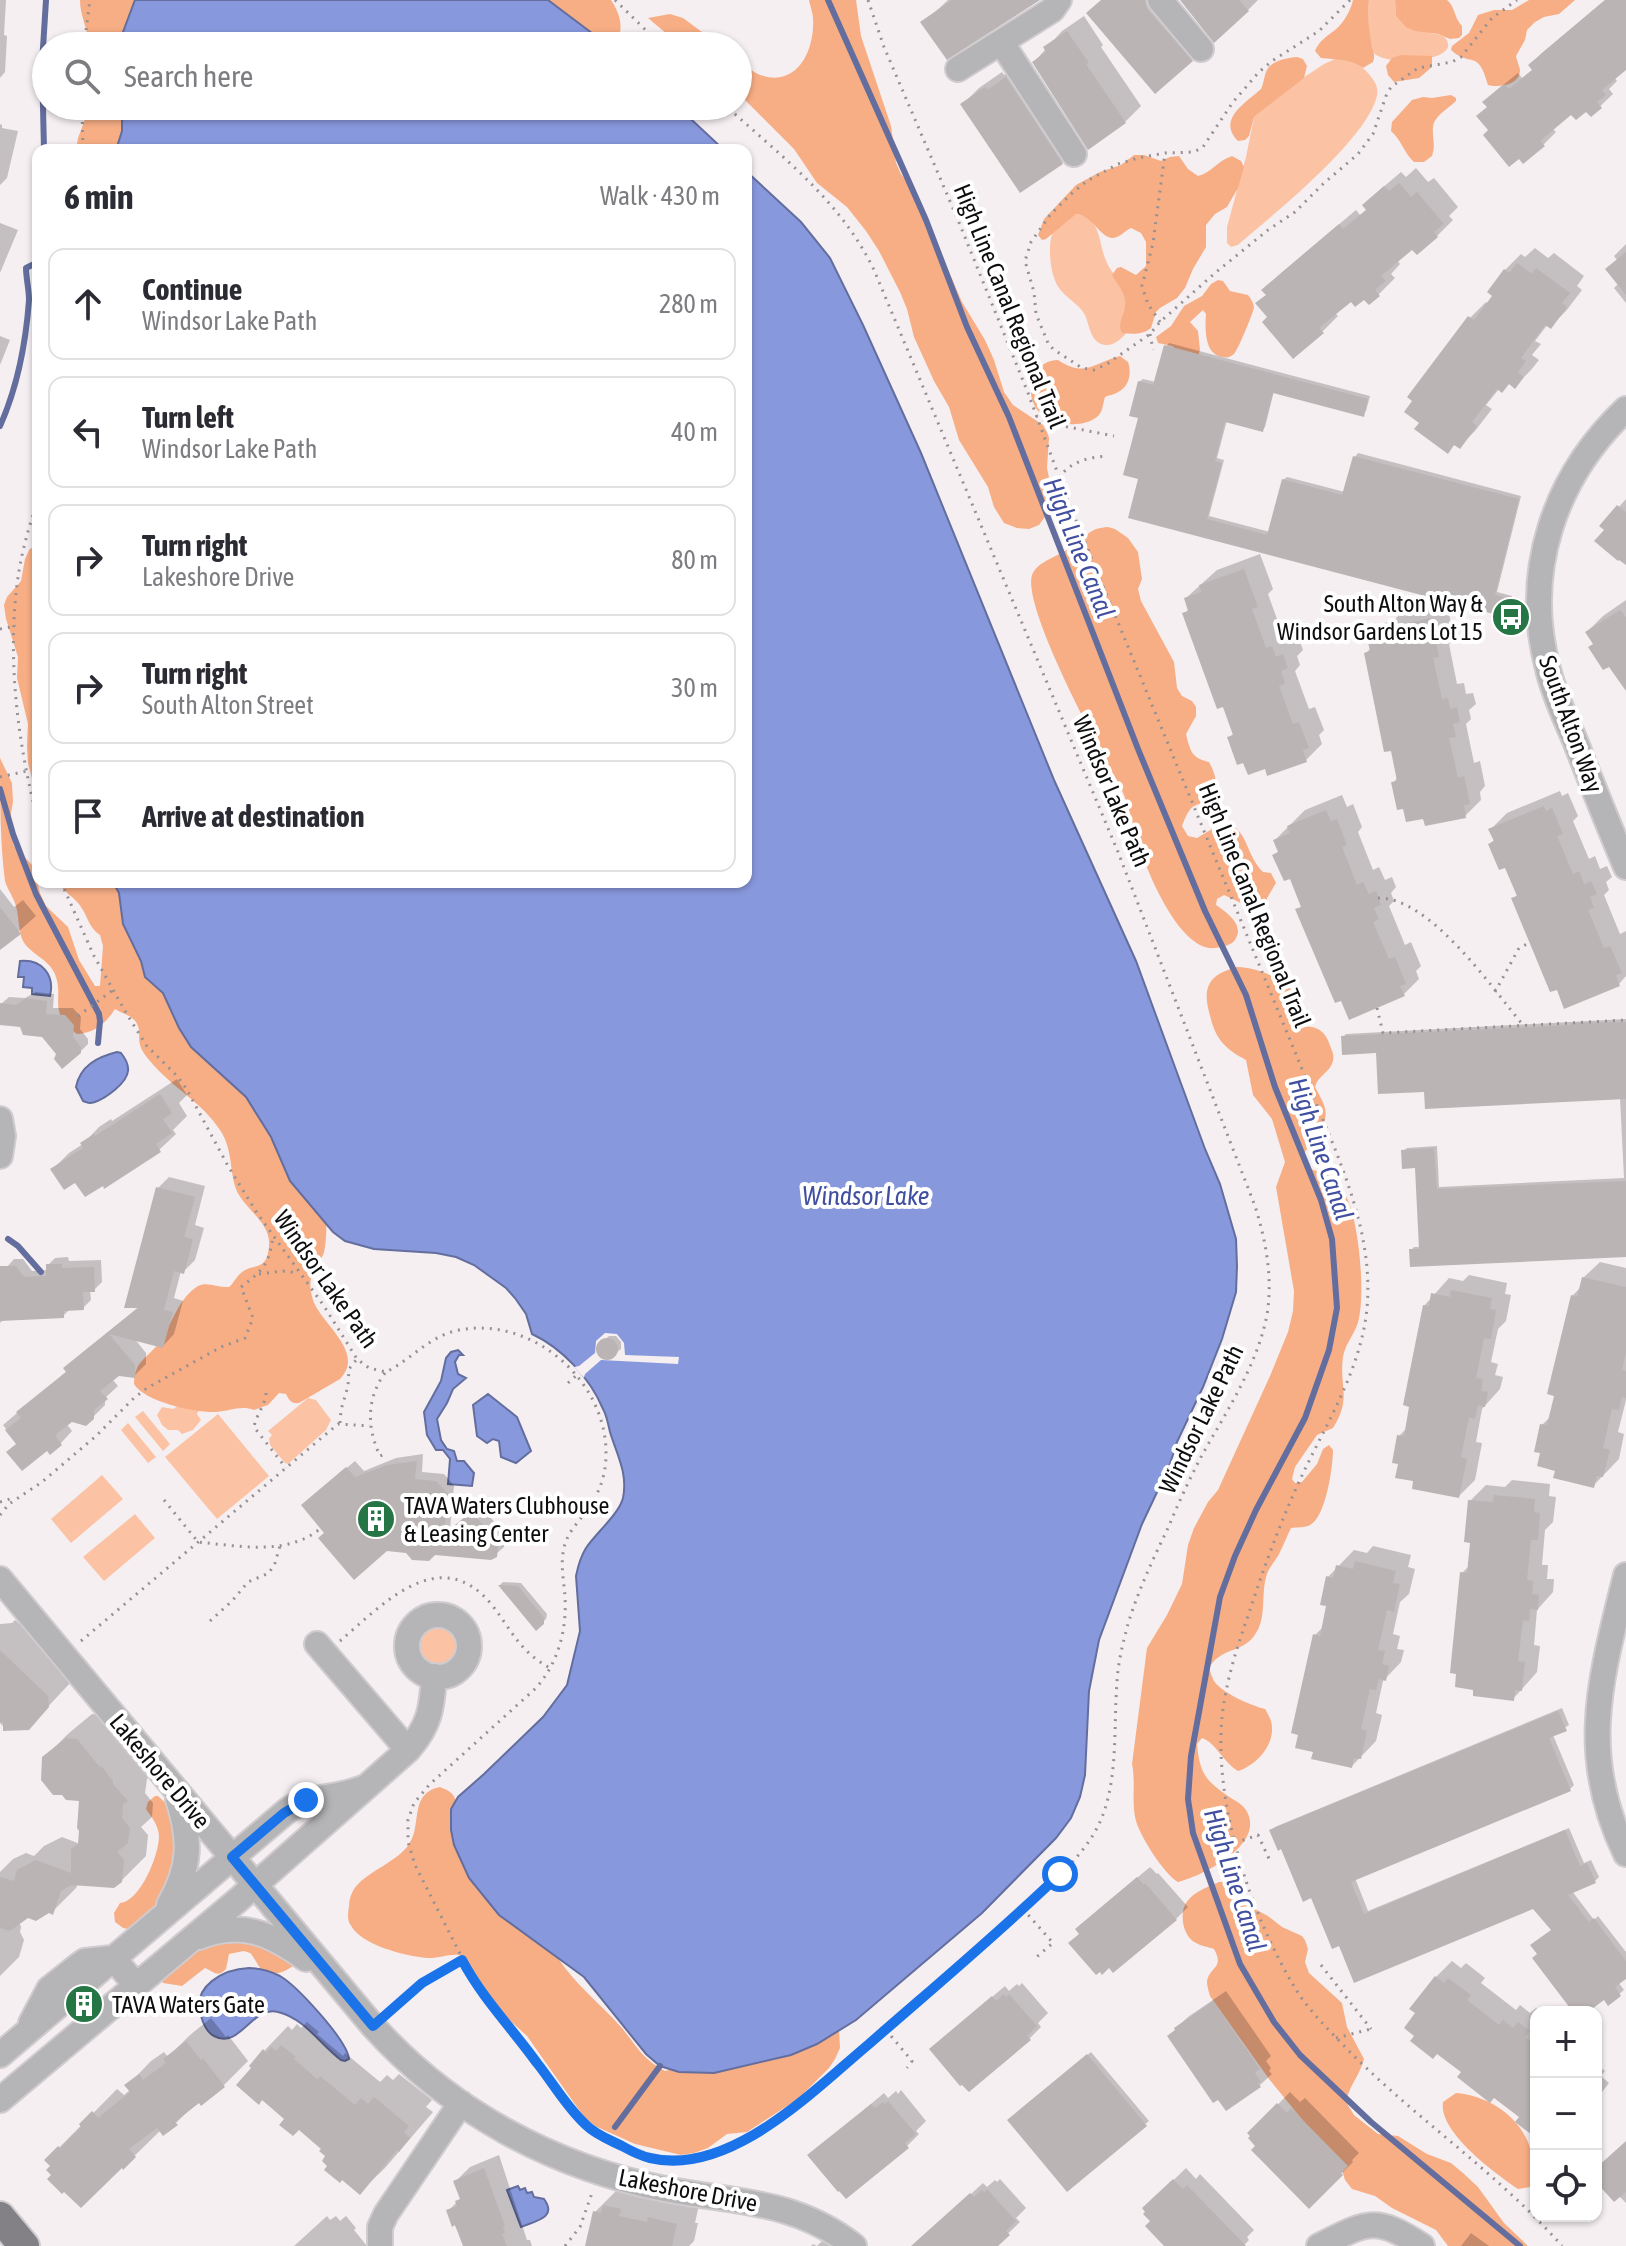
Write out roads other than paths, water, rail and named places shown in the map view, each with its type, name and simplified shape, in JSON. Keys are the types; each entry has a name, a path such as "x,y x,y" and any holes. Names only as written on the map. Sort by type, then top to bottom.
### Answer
{"main road":[{"path":"0,2217 24,2246"}],"street":[{"path":"958,69 1052,10 1059,0"},
{"path":"1160,0 1201,49"},
{"path":"1001,42 1074,154"},
{"name":"South Alton Way","path":"1626,409 1595,441 1565,489 1548,534 1539,594 1541,633 1552,684 1626,867"},
{"path":"0,1119 3,1136 0,1156"},
{"path":"1626,1575 1601,1681 1597,1731 1602,1790 1626,1854"},
{"name":"Lakeshore Drive","path":"0,1579 373,2026 409,2062 461,2103 492,2124 563,2160 664,2189 781,2208 812,2219 854,2246"},
{"path":"321,1649 408,1750"},
{"path":"0,2100 255,1885 408,1750 428,1719 434,1676"},
{"path":"0,2055 26,2032 52,1986 85,1961 113,1958 284,1813 300,1803 348,1794 372,1783"},
{"path":"163,1916 177,1889 187,1859 187,1829 175,1789"},
{"path":"186,1943 224,1929 261,1934 286,1945 333,1979"},
{"path":"113,1958 135,1984"},
{"path":"380,2246 380,2227 386,2214 461,2103"},
{"path":"1319,2246 1353,2230 1375,2225 1393,2228 1422,2246"}],"water":[{"path":"135,0 548,0 590,32 123,32"},
{"path":"122,120 692,120 718,144 118,144"},
{"name":"Windsor Lake","path":"752,177 801,222 830,258 863,325 921,453 1054,780 1136,961 1220,1184 1236,1239 1237,1266 1236,1292 1222,1339 1142,1524 1099,1640 1089,1691 1085,1775 1071,1818 1056,1838 982,1913 856,2020 817,2044 791,2055 714,2073 679,2072 660,2066 646,2054 584,1977 499,1915 469,1878 454,1845 451,1809 458,1797 543,1717 567,1685 580,1631 576,1576 579,1565 586,1548 623,1498 621,1464 606,1414 583,1375 554,1347 532,1334 526,1314 515,1298 474,1265 436,1253 374,1249 345,1241 333,1232 290,1181 271,1137 246,1097 191,1047 163,993 145,977 141,961 123,924 116,888 752,888"},
{"path":"20,961 35,963 45,970 51,981 50,996 32,994 32,988 23,987 24,977 18,977"},
{"path":"121,1053 128,1066 127,1076 115,1090 100,1100 90,1103 83,1101 76,1087 81,1073 96,1060"},
{"path":"458,1350 463,1355 459,1355 455,1362 458,1374 466,1378 453,1389 437,1419 441,1440 447,1449 454,1451 457,1461 464,1461 474,1473 472,1486 448,1484 450,1459 443,1450 436,1450 427,1435 424,1412 441,1381 446,1358"},
{"path":"488,1394 517,1417 531,1451 516,1463 501,1457 499,1441 493,1439 487,1443 477,1436 473,1405"},
{"path":"249,1968 276,1974 298,1991 340,2039 349,2059 341,2060 304,2026 278,2012 261,2015 231,2037 223,2039 209,2032 199,2005 205,1988 220,1976"},
{"path":"518,2186 520,2190 525,2188 527,2193 532,2192 534,2197 544,2199 548,2205 547,2215 521,2227 507,2190"}],"waterway":[{"path":"44,32 46,0"},
{"name":"High Line Canal","path":"828,0 926,220 967,327 1009,417 1138,749 1205,911 1246,995 1275,1087 1321,1200 1332,1239 1337,1308 1329,1350 1305,1418 1256,1510 1220,1597 1191,1756 1188,1799 1193,1833 1240,1964 1274,2022 1300,2055 1371,2122 1520,2246"},
{"path":"43,120 44,144"},
{"path":"0,426 23,348 29,300 26,268 32,265"},
{"path":"0,789 32,884"},
{"path":"34,888 99,1014 98,1043"},
{"path":"8,1239 41,1272"},
{"path":"615,2127 660,2066"}],"place":[{"name":"South Alton Way & Windsor Gardens Lot 15","path":"1511,617"},
{"name":"TAVA Waters Clubhouse & Leasing Center","path":"376,1519"},
{"name":"TAVA Waters Gate","path":"84,2004"}]}
